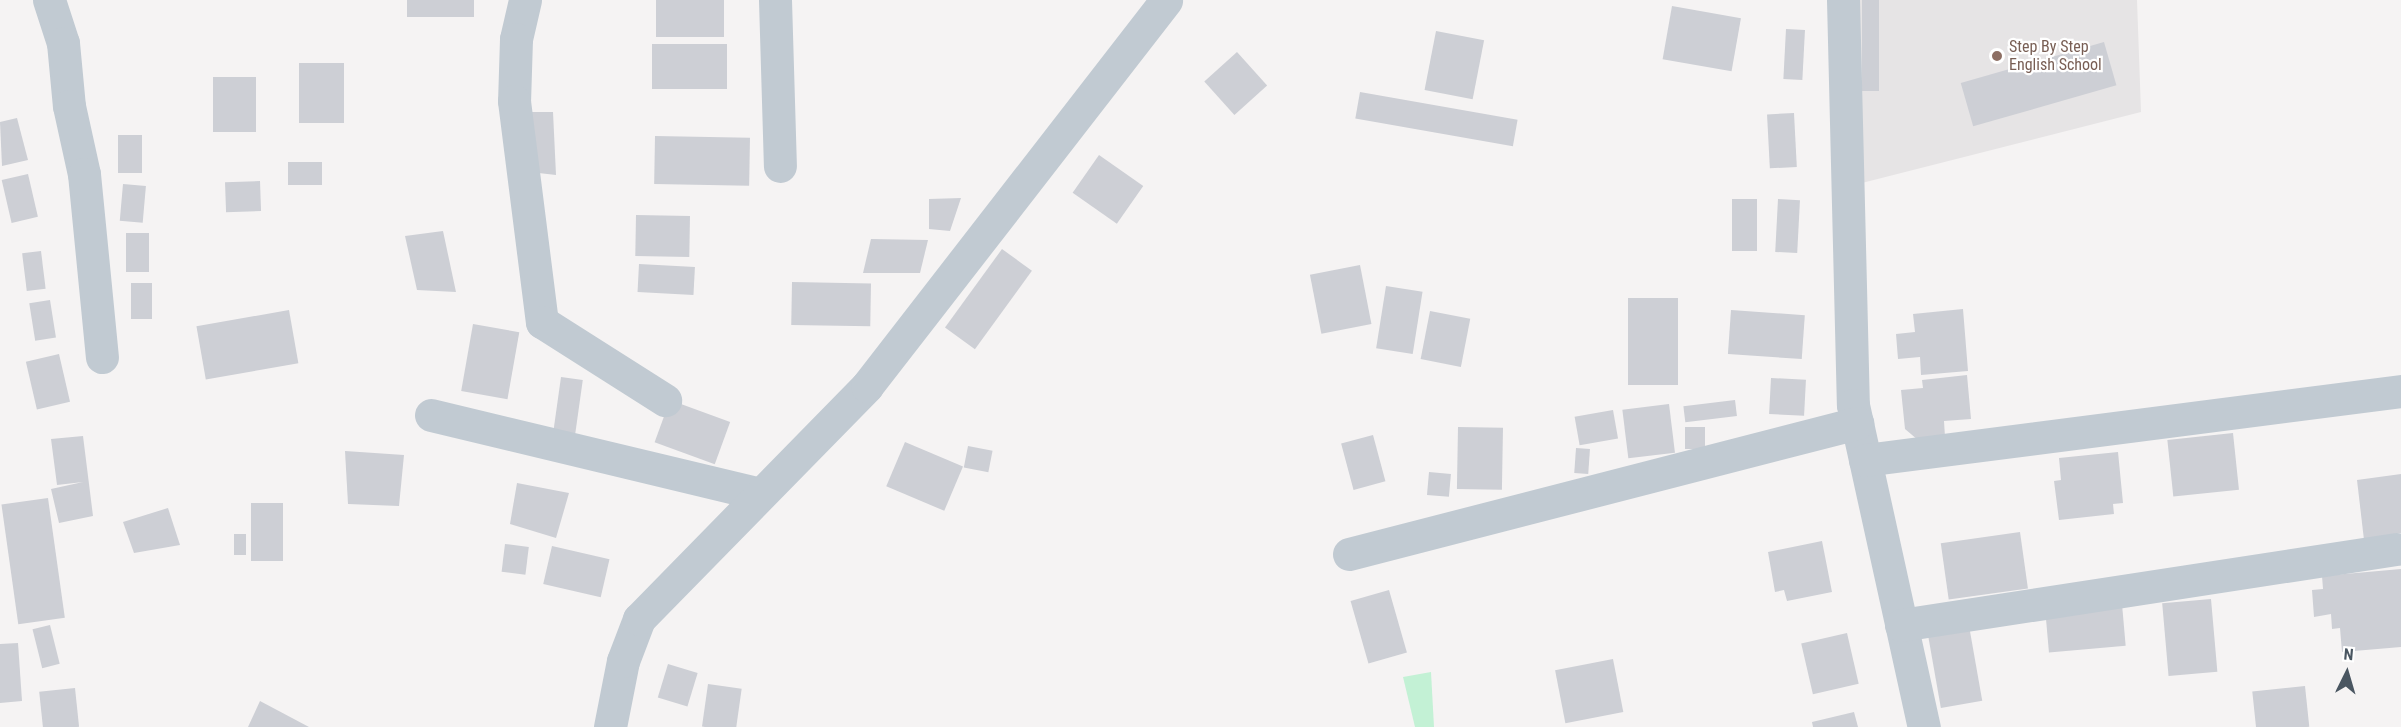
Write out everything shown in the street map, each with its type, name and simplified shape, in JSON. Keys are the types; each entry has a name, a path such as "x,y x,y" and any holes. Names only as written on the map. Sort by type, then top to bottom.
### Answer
{"street":[{"path":"50,0 63,43 69,106 84,174 102,357"},
{"path":"525,0 516,39 514,101 519,164 542,322 665,400"},
{"path":"775,0 780,166"},
{"path":"610,727 623,662 639,619 867,386 1166,0"},
{"path":"1843,0 1857,423 1924,727"},
{"path":"1865,460 2401,391"},
{"path":"431,415 761,494"},
{"path":"1349,554 1857,423"},
{"path":"1901,625 2396,549"}],"shaded area":[{"name":"Step By Step English School","path":"1855,0 2137,0 2141,112 1854,185"}],"green space":[{"path":"1431,672 1434,727 1415,727 1403,677"}],"building":[{"path":"407,0 474,0 474,17 407,17"},
{"path":"656,0 724,0 724,37 656,37"},
{"path":"1862,0 1879,0 1879,91 1862,91"},
{"path":"1672,6 1741,18 1732,71 1663,59"},
{"path":"1786,29 1805,30 1802,80 1783,79"},
{"path":"1436,31 1484,40 1473,99 1425,90"},
{"path":"2104,42 2116,85 1973,126 1961,83"},
{"path":"652,44 727,44 727,89 652,89"},
{"path":"1237,52 1267,85 1234,115 1204,81"},
{"path":"299,63 344,63 344,123 299,123"},
{"path":"213,77 256,77 256,132 213,132"},
{"path":"1360,92 1518,120 1513,146 1355,119"},
{"path":"530,112 553,112 556,175 530,172"},
{"path":"1794,113 1797,167 1770,168 1767,114"},
{"path":"17,118 28,160 2,166 0,122"},
{"path":"118,135 142,135 142,173 118,173"},
{"path":"655,136 750,138 749,186 654,184"},
{"path":"1099,155 1143,186 1117,224 1073,193"},
{"path":"288,162 322,162 322,185 288,185"},
{"path":"28,174 38,217 12,223 2,180"},
{"path":"260,181 261,211 226,212 225,182"},
{"path":"123,184 146,186 143,223 120,221"},
{"path":"961,198 950,231 929,229 929,199"},
{"path":"1732,199 1757,199 1757,251 1732,251"},
{"path":"1778,199 1800,200 1797,253 1775,252"},
{"path":"636,215 690,216 689,257 635,256"},
{"path":"443,231 456,292 417,290 405,236"},
{"path":"126,233 149,233 149,272 126,272"},
{"path":"871,239 928,240 920,273 863,273"},
{"path":"1002,249 1032,271 975,349 945,327"},
{"path":"41,251 46,289 27,291 22,253"},
{"path":"639,264 695,267 693,295 638,292"},
{"path":"1360,265 1371,324 1321,334 1310,275"},
{"path":"792,282 871,283 870,326 791,325"},
{"path":"131,283 152,283 152,319 131,319"},
{"path":"1386,286 1423,292 1413,354 1376,348"},
{"path":"1628,298 1678,298 1678,385 1628,385"},
{"path":"50,300 56,338 35,341 29,303"},
{"path":"1963,309 1968,371 1921,375 1920,357 1898,359 1896,334 1915,332 1913,314"},
{"path":"289,310 298,363 206,380 196,326"},
{"path":"1731,310 1805,315 1802,359 1728,354"},
{"path":"1430,311 1470,319 1461,367 1421,359"},
{"path":"473,324 519,332 507,399 461,391"},
{"path":"59,354 70,402 37,409 26,362"},
{"path":"1967,375 1971,419 1944,421 1945,437 1918,440 1905,429 1901,390 1923,388 1922,380"},
{"path":"561,377 583,380 575,434 553,430"},
{"path":"1771,378 1806,380 1804,416 1769,414"},
{"path":"670,400 730,422 715,464 655,442"},
{"path":"1735,400 1737,416 1685,422 1683,406"},
{"path":"1669,404 1675,453 1628,458 1622,410"},
{"path":"1613,410 1618,439 1580,445 1575,417"},
{"path":"1458,427 1503,428 1502,490 1457,489"},
{"path":"1685,427 1705,427 1705,449 1685,449"},
{"path":"2233,433 2239,490 2173,497 2167,440"},
{"path":"1373,435 1385,481 1354,490 1341,444"},
{"path":"83,436 93,516 59,523 51,489 83,482 57,485 51,439"},
{"path":"905,442 963,467 944,511 886,486"},
{"path":"968,446 993,451 988,472 964,468"},
{"path":"1576,448 1590,449 1588,474 1574,473"},
{"path":"345,451 404,455 399,506 348,504"},
{"path":"2118,452 2123,503 2113,504 2114,514 2059,520 2054,481 2061,480 2059,458"},
{"path":"1429,472 1451,474 1449,497 1427,495"},
{"path":"2401,474 2401,533 2364,540 2357,480"},
{"path":"517,483 569,493 556,538 510,524"},
{"path":"48,498 65,618 18,624 1,505"},
{"path":"251,503 283,503 283,561 251,561"},
{"path":"168,508 180,545 134,553 123,522"},
{"path":"2020,532 2028,588 1949,600 1941,543"},
{"path":"234,534 246,534 246,555 234,555"},
{"path":"1822,541 1832,592 1787,601 1784,590 1775,592 1768,552"},
{"path":"505,544 529,547 525,575 502,572"},
{"path":"552,546 609,559 601,597 543,584"},
{"path":"2401,569 2401,647 2342,652 2340,628 2332,629 2331,614 2314,617 2312,590 2323,589 2322,576"},
{"path":"1389,590 1407,652 1368,664 1351,601"},
{"path":"2211,599 2217,672 2169,676 2162,603"},
{"path":"2122,604 2126,646 2049,653 2045,611"},
{"path":"1968,620 1982,701 1941,708 1927,627"},
{"path":"50,625 60,664 42,668 33,629"},
{"path":"1847,633 1859,684 1813,694 1801,644"},
{"path":"18,643 22,701 0,703 0,644"},
{"path":"1613,659 1623,712 1565,723 1555,670"},
{"path":"668,664 698,673 687,707 658,697"},
{"path":"708,684 742,689 736,727 702,727"},
{"path":"2305,686 2309,727 2256,727 2252,692"},
{"path":"75,688 79,727 43,727 39,692"},
{"path":"260,701 309,727 248,727"},
{"path":"1854,712 1858,727 1813,727 1812,722"}],"place":[{"name":"Step By Step English School","path":"1997,56"}]}
